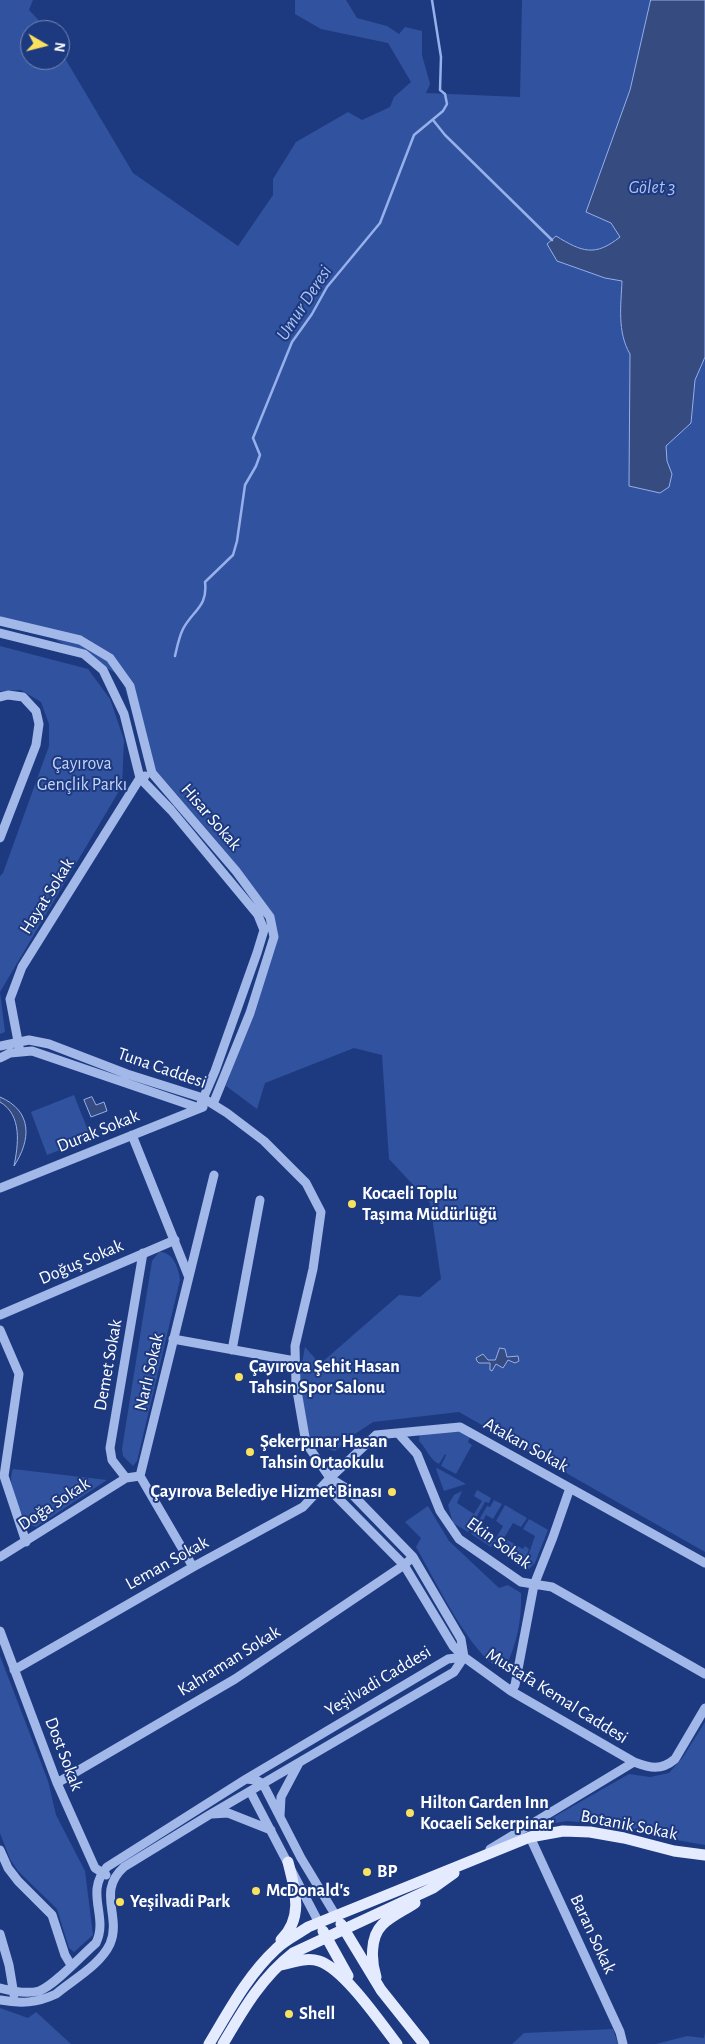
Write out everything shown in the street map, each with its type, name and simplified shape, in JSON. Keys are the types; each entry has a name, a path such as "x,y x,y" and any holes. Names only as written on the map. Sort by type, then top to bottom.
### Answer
{"main road":[{"name":"Botanik Sokak","path":"464,1866 530,1838 563,1831 590,1832 624,1838 674,1851 705,1855"},
{"path":"209,2044 241,1991 274,1947 289,1932 297,1910 295,1889 288,1862"},
{"path":"381,1990 373,1967 374,1944 382,1925 417,1902 464,1866"},
{"path":"259,1967 286,1942 308,1927 429,1877 464,1866"},
{"path":"223,2044 254,1992 275,1968 293,1953 344,1931 433,1888"},
{"path":"336,1916 381,1990 424,2044"},
{"path":"319,1923 360,1998"},
{"path":"275,1968 299,1960 318,1960 338,1971 397,2044"}],"street":[{"name":"Hisar Sokak","path":"0,621 80,640 110,658 130,686 152,773 236,871 270,917 274,937 250,1013 213,1104"},
{"path":"0,633 84,654 103,670 124,714 140,778 152,773"},
{"path":"0,697 8,695 23,697 36,711 39,724 36,745 0,838"},
{"name":"Hisar Sokak","path":"140,778 171,810 258,915 264,930 215,1071 203,1098"},
{"name":"Hayat Sokak","path":"20,1052 10,998 22,967 140,778"},
{"name":"Tuna Caddesi","path":"0,1046 29,1040 49,1044 127,1074 203,1098 213,1104"},
{"name":"Tuna Caddesi","path":"0,1058 20,1052 32,1051 199,1108 213,1104"},
{"path":"199,1108 203,1098"},
{"name":"Mustafa Kemal Caddesi","path":"213,1104 264,1141 306,1183 321,1212 313,1268 295,1346 296,1385 306,1443 330,1478 336,1496 404,1565 453,1646 464,1657 511,1691 634,1762 653,1768 669,1764 675,1759 705,1708"},
{"name":"Durak Sokak","path":"0,1188 199,1108"},
{"path":"132,1135 188,1275"},
{"name":"Narlı Sokak","path":"140,1476 214,1175"},
{"path":"232,1350 260,1200"},
{"name":"Doğuş Sokak","path":"0,1315 175,1240"},
{"name":"Demet Sokak","path":"126,1478 112,1460 110,1448 143,1253"},
{"path":"0,1330 19,1374 4,1476 26,1542"},
{"path":"173,1339 295,1361"},
{"name":"Atakan Sokak","path":"330,1478 376,1435 460,1427 705,1563"},
{"name":"Ekin Sokak","path":"398,1432 417,1454 440,1511 459,1539 522,1582 552,1587 705,1674"},
{"path":"126,1478 140,1476 193,1566"},
{"name":"Doğa Sokak","path":"0,1557 126,1478"},
{"name":"Mustafa Kemal Caddesi","path":"330,1478 346,1488 413,1557 461,1639 464,1657"},
{"name":"Leman Sokak","path":"14,1670 193,1566 303,1507 330,1478"},
{"path":"511,1691 515,1685 534,1584 570,1488"},
{"name":"Kahraman Sokak","path":"57,1783 235,1679 404,1565 413,1557"},
{"name":"Dost Sokak","path":"0,1631 57,1783 95,1868 101,1873"},
{"name":"Yeşilvadi Caddesi","path":"113,1879 124,1868 209,1815 454,1672 464,1657"},
{"name":"Yeşilvadi Caddesi","path":"101,1873 114,1862 246,1779 448,1659 464,1657"},
{"path":"280,1819 281,1797 300,1762"},
{"path":"464,1866 634,1762"},
{"path":"246,1779 256,1780 263,1784 301,1858 336,1916"},
{"path":"250,1791 319,1923"},
{"path":"209,1815 228,1813 271,1830"},
{"name":"Baran Sokak","path":"530,1838 620,2032 623,2044"},
{"path":"1,1853 8,1868 18,1881 52,1915 65,1955 71,1965"},
{"path":"0,1988 14,1991 38,1991 50,1985 96,1943 100,1936 100,1926 96,1891 101,1873 113,1879 110,1889 112,1935 104,1953 56,1994 39,2001 14,2003 0,2000"},
{"path":"0,1934 9,1965 14,1991 14,2003"}],"green space":[{"path":"0,0 33,0 29,10 38,20 20,20 20,70 70,70 70,67 133,173 238,246 273,195 273,179 296,142 348,112 362,120 390,107 394,97 411,82 388,43 321,29 295,14 295,0 346,0 357,18 387,26 399,34 405,27 422,31 422,55 430,84 426,93 520,97 522,0 651,0 630,90 586,212 611,223 621,237 604,247 589,250 573,246 556,236 557,261 605,278 622,280 621,328 630,354 629,486 672,474 667,461 666,446 691,423 695,380 705,357 705,1552 459,1412 373,1422 335,1451 321,1447 318,1450 310,1442 299,1378 305,1347 320,1364 399,1295 420,1297 441,1279 430,1203 389,1159 382,1055 354,1048 265,1083 257,1109 226,1086 275,938 270,916 151,771 121,676 31,626 0,618"},
{"name":"Çayırova Gençlik Parkı","path":"0,646 88,669 110,699 124,740 122,786 0,992 0,876 3,873 49,746 49,724 41,702 21,690 0,691"},
{"path":"0,992 5,1032 0,1034"},
{"path":"74,1095 91,1138 47,1155 31,1112"},
{"path":"159,1252 164,1252 172,1258 177,1266 180,1280 137,1461 133,1466 123,1456 122,1449 152,1261"},
{"path":"455,1428 471,1435 468,1442 472,1445 456,1474 441,1466 445,1454 439,1464 433,1460 419,1441 420,1432"},
{"path":"437,1468 466,1484 444,1491"},
{"path":"13,1469 107,1480 36,1527 27,1524 15,1497 11,1483"},
{"path":"477,1490 491,1498 489,1503 485,1502 468,1532 453,1523 448,1505 454,1495 462,1491 457,1503 474,1514 482,1501 474,1496"},
{"path":"494,1500 502,1504 493,1519 486,1515 478,1530 495,1540 503,1526 496,1521 505,1505 527,1518 521,1527 513,1523 504,1538 523,1549 525,1546 529,1549 522,1568 515,1564 517,1557 494,1542 491,1547 471,1534 487,1506 490,1507"},
{"path":"428,1506 449,1541 499,1588 508,1585 521,1593 518,1631 513,1650 505,1668 494,1665 473,1642 451,1610 416,1547 421,1538 405,1522"},
{"path":"529,1519 548,1530 535,1563 529,1569 524,1568 535,1536 523,1529"},
{"path":"0,1656 48,1781 56,1815 85,1871 93,1935 74,1952 69,1948 57,1909 18,1871 10,1859 0,1833"},
{"path":"705,1722 705,1845 676,1840 623,1826 567,1821 538,1826 629,1774 650,1777 669,1773 683,1757"},
{"path":"0,2008 28,2018 36,2012 71,2044 0,2044"},
{"path":"613,2029 618,2044 512,2044 524,2033"},
{"path":"705,2032 705,2044 656,2044 687,2036 704,2038"}],"water":[{"name":"Gölet 3","path":"651,0 705,0 705,357 695,380 691,423 666,446 667,461 672,474 669,487 660,493 629,486 630,354 621,328 622,281 605,278 557,261 547,244 556,236 581,249 596,250 603,248 620,237 611,223 586,212 630,90"},
{"path":"0,1097 11,1103 18,1110 26,1127 24,1146 14,1166 17,1149 16,1123 7,1108 0,1102"},
{"path":"92,1097 96,1105 104,1102 107,1111 91,1117 84,1100"},
{"path":"500,1348 505,1349 507,1357 518,1356 519,1361 515,1363 508,1360 503,1368 496,1364 492,1371 490,1370 490,1363 479,1363 477,1361 476,1358 483,1354 488,1360 495,1360"}],"waterway":[{"name":"Umur Deresi","path":"175,656 183,629 202,603 205,582 233,555 237,541 245,485 260,455 253,438 292,342 312,314 327,287 380,223 414,135 443,111 447,104 445,94 440,90 441,57 432,0"},
{"path":"433,120 445,135 552,240"}],"place":[{"name":"Kocaeli Toplu Taşıma Müdürlüğü","path":"352,1204"},
{"name":"Çayırova Şehit Hasan Tahsin Spor Salonu","path":"239,1377"},
{"name":"Şekerpınar Hasan Tahsin Ortaokulu","path":"250,1452"},
{"name":"Çayırova Belediye Hizmet Binası","path":"392,1492"},
{"name":"Hilton Garden Inn Kocaeli Sekerpinar","path":"410,1813"},
{"name":"BP","path":"367,1872"},
{"name":"McDonald's","path":"256,1891"},
{"name":"Yeşilvadi Park","path":"120,1902"},
{"name":"Shell","path":"289,2014"}]}
